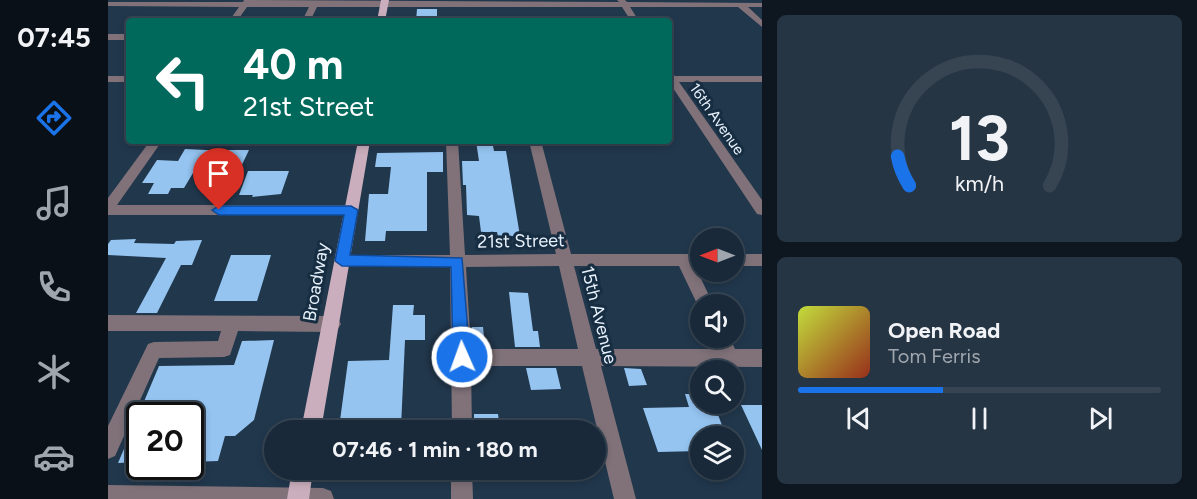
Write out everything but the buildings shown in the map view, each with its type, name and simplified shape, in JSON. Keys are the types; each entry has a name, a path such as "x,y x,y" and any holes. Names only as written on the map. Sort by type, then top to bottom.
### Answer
{"main road":[{"path":"382,18 385,2"},
{"name":"Broadway","path":"313,420 363,144"},
{"path":"298,499 301,480"}],"street":[{"path":"235,18 246,2"},
{"path":"307,18 315,2"},
{"path":"108,4 385,2 445,6 623,3 762,5"},
{"path":"623,3 633,18"},
{"path":"740,5 762,24"},
{"path":"108,37 126,37"},
{"path":"672,78 762,79"},
{"path":"108,79 126,79"},
{"name":"16th Avenue","path":"672,81 762,210"},
{"path":"108,209 153,144"},
{"path":"452,144 462,357 462,420"},
{"name":"15th Avenue","path":"536,144 626,499"},
{"path":"108,209 351,210"},
{"name":"21st Street","path":"342,261 690,260"},
{"path":"744,260 762,260"},
{"path":"108,323 332,324"},
{"path":"108,449 154,351 224,349 232,324"},
{"path":"726,348 730,358"},
{"path":"462,357 762,358"},
{"path":"462,480 462,499"},
{"path":"108,496 323,499"}],"route":[{"path":"219,210 351,210 342,261 458,262 462,357"}]}
